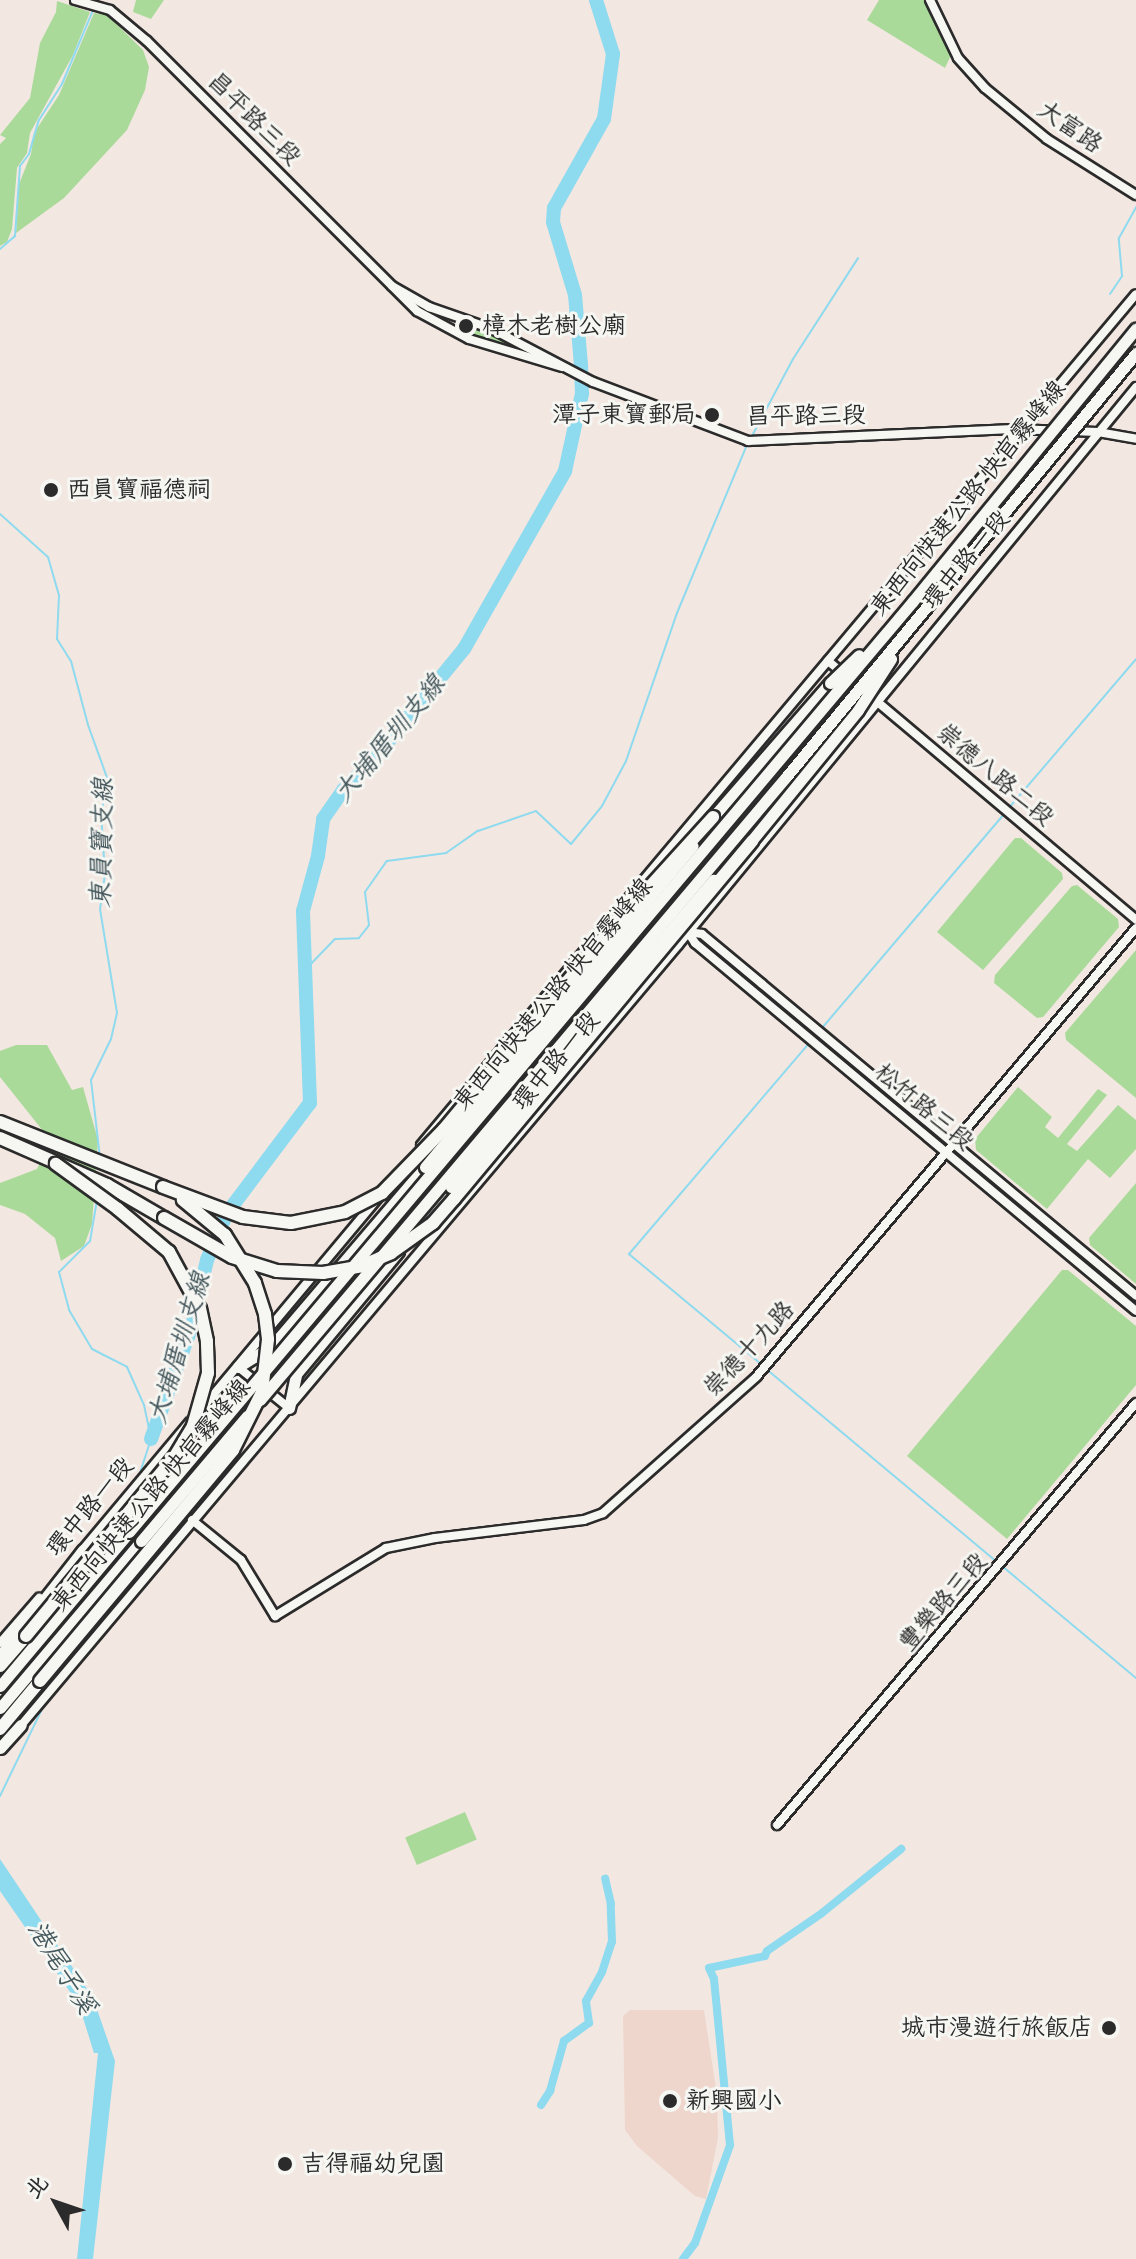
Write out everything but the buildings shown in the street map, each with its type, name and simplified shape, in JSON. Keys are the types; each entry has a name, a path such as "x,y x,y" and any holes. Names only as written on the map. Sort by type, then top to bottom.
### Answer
{"highway":[{"name":"東西向快速公路 快官霧峰線","path":"0,1686 913,601 1136,329"},
{"name":"東西向快速公路 快官霧峰線","path":"0,1708 1136,353"},
{"path":"0,1122 243,1217 291,1223 345,1212 382,1193 444,1129 607,934 830,683 913,601"},
{"path":"0,1138 107,1185 218,1250 259,1266 295,1273 323,1273 361,1266 391,1253 433,1223 752,841 858,710 921,613"},
{"path":"238,1367 272,1346 682,860 713,817"},
{"path":"289,1408 296,1374 700,893 752,841"},
{"path":"0,1666 175,1456 193,1426 208,1373 207,1341 200,1309 169,1252 118,1209 56,1164"},
{"path":"0,1729 233,1450 262,1392 268,1349 266,1320 245,1263 213,1223 163,1187"},
{"path":"0,1656 83,1550"},
{"path":"0,1748 21,1725"}],"street":[{"name":"昌平路三段","path":"75,0 116,14 147,41 417,311 469,339 566,368"},
{"name":"大富路","path":"930,0 958,58 985,88 1047,139 1136,195"},
{"name":"昌平路三段","path":"392,286 429,307 492,329 593,382 752,440 1023,429 1098,432 1136,439"},
{"name":"環中路一段","path":"0,1643 238,1367 635,886 1136,294"},
{"name":"環中路一段","path":"0,1756 21,1725 192,1520 689,932 1136,387"},
{"name":"崇德八路二段","path":"828,661 1136,920"},
{"name":"松竹路三段","path":"635,886 689,932 695,943 823,1049 1136,1296"},
{"name":"崇德十九路","path":"192,1520 241,1560 275,1616 386,1548 435,1538 584,1520 603,1513 756,1377 1136,928"},
{"name":"松竹路三段","path":"689,932 702,934 831,1041 1136,1311"},
{"path":"238,1367 289,1408"},
{"name":"豐樂路三段","path":"777,1825 1136,1403"}],"shaded area":[{"name":"新興國小","path":"630,2010 704,2010 717,2095 718,2138 706,2199 695,2196 637,2146 625,2130 623,2016"}],"green space":[{"path":"136,0 164,0 151,19 133,12"},
{"path":"879,0 927,0 952,53 945,68 867,20"},
{"path":"57,1 90,12 73,55 30,133 27,153 17,168 12,229 7,242 0,246 0,144 6,138 0,135 30,98 40,43 56,12"},
{"path":"94,13 107,15 143,50 149,67 145,90 127,130 64,198 16,233 19,184 31,154 34,133 59,95"},
{"path":"473,325 500,338 508,346 468,335"},
{"path":"1015,838 1021,838 1062,873 1063,879 983,970 937,932"},
{"path":"1077,885 1118,919 1119,927 1043,1017 1037,1018 994,983 995,975 1072,886"},
{"path":"1136,950 1136,1098 1066,1040 1065,1033"},
{"path":"16,1045 47,1045 72,1090 83,1087 98,1140 92,1224 84,1246 61,1261 55,1238 25,1214 0,1205 0,1183 37,1169 51,1141 0,1077 0,1051"},
{"path":"1018,1087 1052,1117 1045,1127 1058,1138 1098,1089 1107,1095 1067,1144 1077,1151 1118,1105 1136,1120 1136,1149 1110,1178 1088,1159 1047,1209 976,1150 975,1139"},
{"path":"1136,1183 1136,1284 1090,1245 1089,1238"},
{"path":"1062,1270 1068,1270 1136,1326 1136,1385 1007,1539 907,1456"},
{"path":"465,1812 477,1840 417,1865 405,1837"}],"water":[{"name":"港尾子溪","path":"0,1859 93,1998 115,2061 93,2259 77,2259 98,2053 94,2053 79,2005 0,1891"}],"waterway":[{"name":"大埔厝圳支線","path":"151,1439 192,1326 207,1260 227,1213 310,1103 303,911 318,856 323,819 343,790 373,760 464,649 565,471 582,394 581,365 575,295 553,222 554,208 604,119 613,54 596,0"},
{"name":"東員寶支線","path":"0,249 15,236 20,166 29,154 39,120 62,84 94,8"},
{"path":"1110,294 1122,276 1119,238 1136,207"},
{"path":"752,436 793,359 858,258"},
{"path":"306,969 335,939 359,938 369,925 365,892 387,861 446,853 478,831 536,811 571,844 602,806 626,761 677,613 747,445"},
{"name":"東員寶支線","path":"0,514 48,557 59,595 57,639 71,661 88,725 109,783 101,813 105,874 100,909 117,1013 111,1039 91,1080 100,1158"},
{"path":"1008,809 1136,659"},
{"path":"822,1028 1004,814"},
{"path":"761,1364 629,1254 810,1042"},
{"name":"東員寶支線","path":"97,1200 90,1241 59,1272 69,1310 92,1349 127,1367 144,1405 151,1439 138,1479"},
{"path":"765,1368 997,1562"},
{"path":"1002,1566 1136,1678"},
{"name":"大埔厝圳支線","path":"0,1796 46,1701"},
{"path":"683,2259 695,2243 730,2145 714,1979 709,1968 765,1956 767,1951 822,1913 901,1849"},
{"path":"541,2105 550,2091 564,2041 589,2023 586,2001 602,1972 612,1942 611,1904 605,1879"}],"place":[{"name":"樟木老樹公廟","path":"466,326"},
{"name":"潭子東寶郵局","path":"712,415"},
{"name":"西員寶福德祠","path":"51,490"},
{"name":"城市漫遊行旅飯店","path":"1109,2028"},
{"name":"新興國小","path":"670,2101"},
{"name":"吉得福幼兒園","path":"285,2164"}]}
